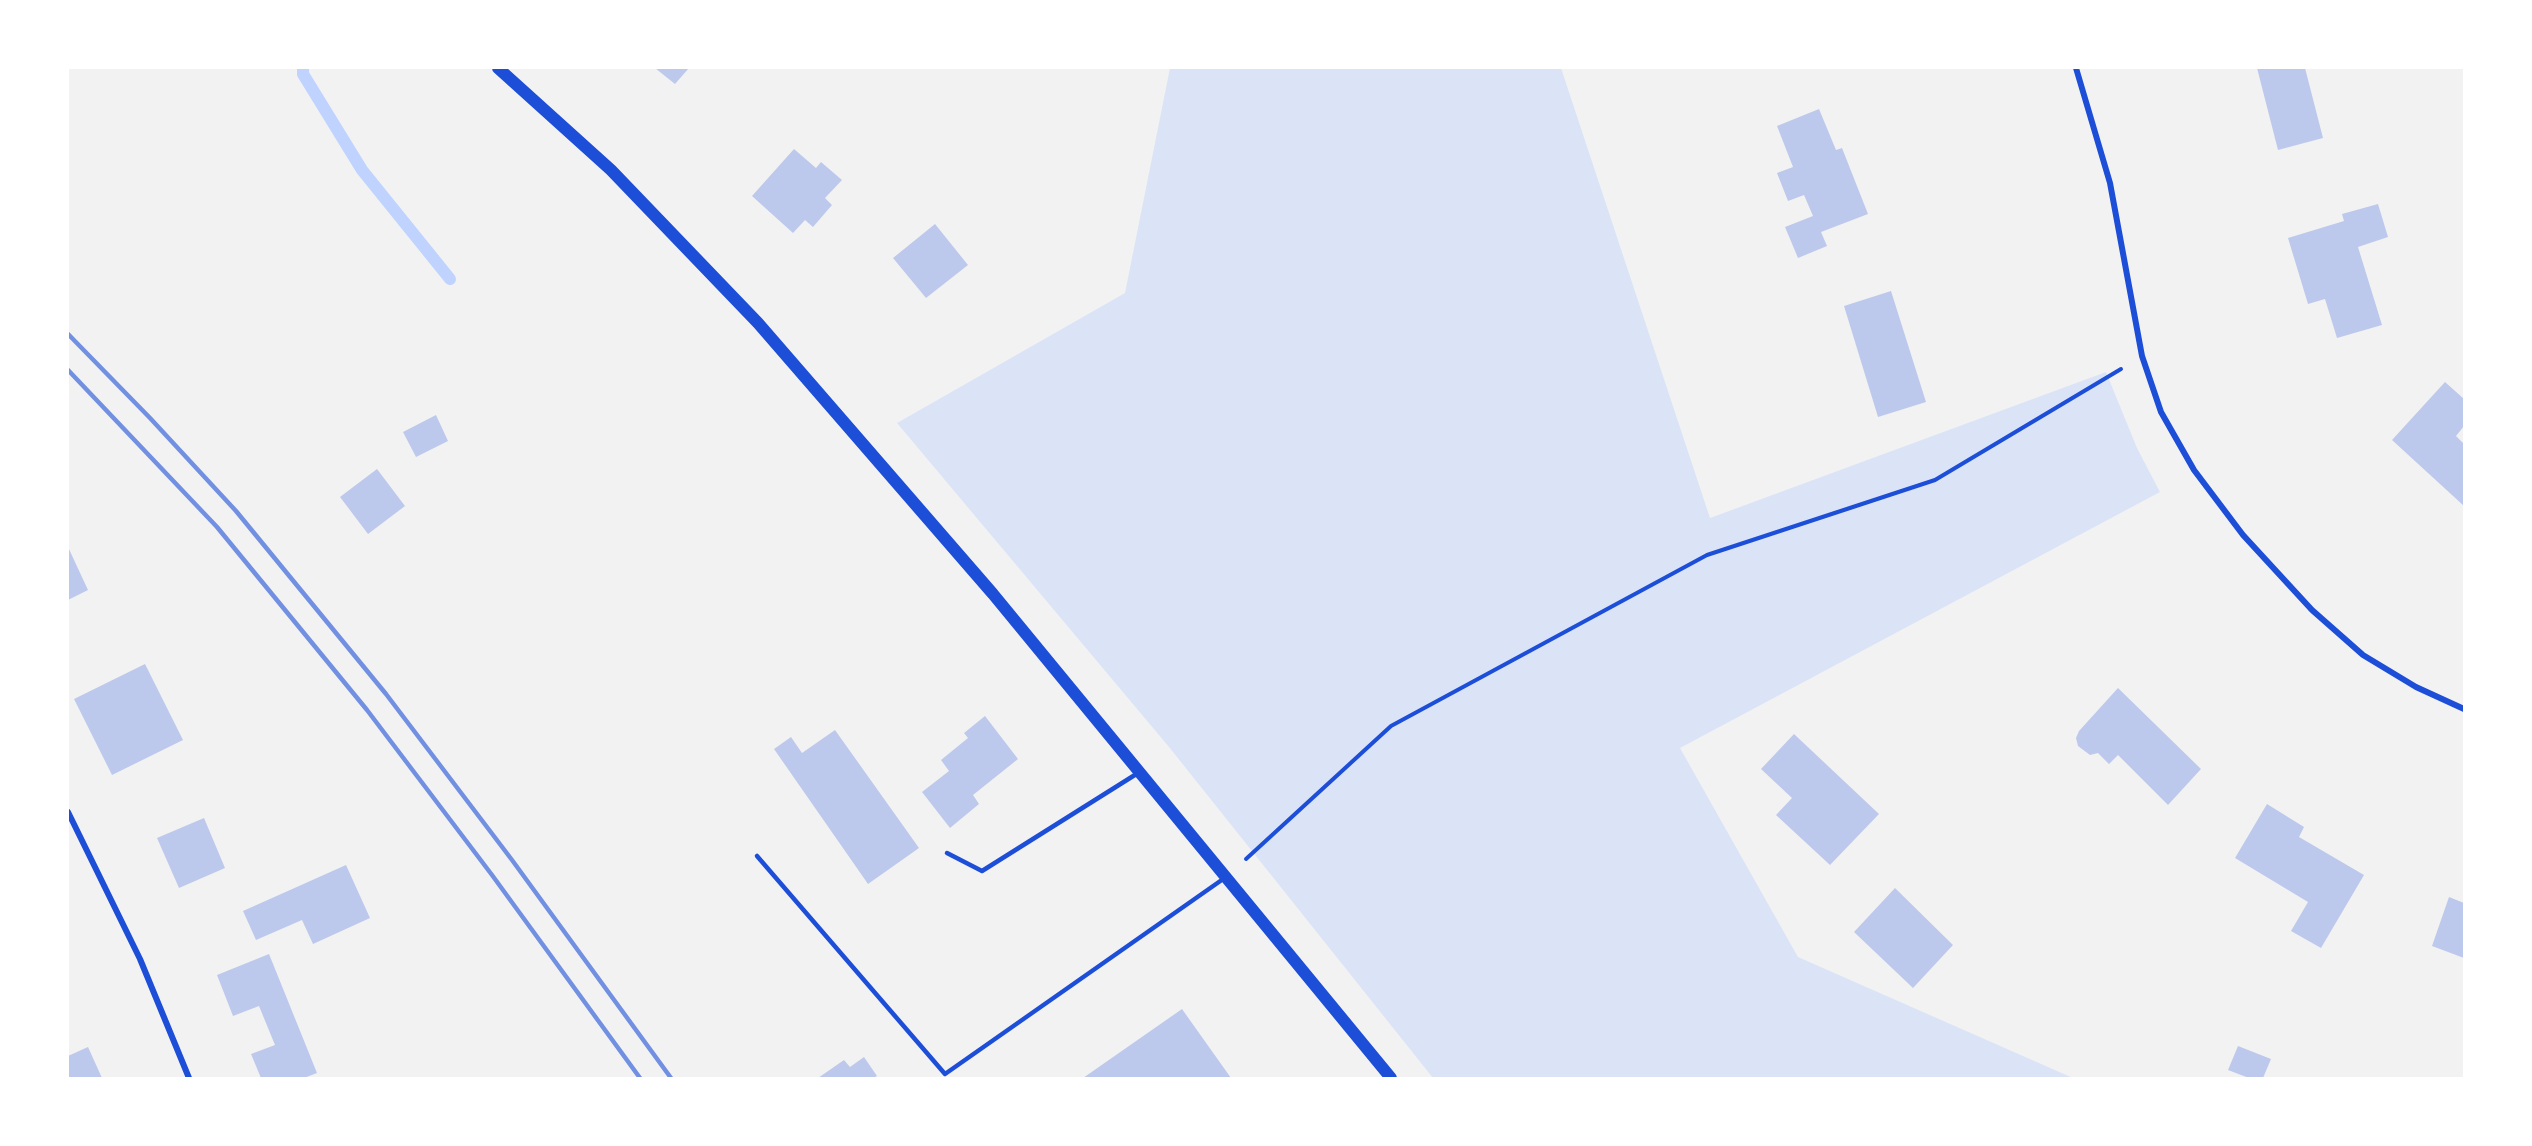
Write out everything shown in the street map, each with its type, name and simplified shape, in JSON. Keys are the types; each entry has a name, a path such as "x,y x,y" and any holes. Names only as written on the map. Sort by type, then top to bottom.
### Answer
{"main road":[{"path":"498,68 611,170 758,323 993,594 1391,1078"}],"street":[{"path":"2076,68 2110,183 2142,356 2161,412 2194,470 2243,535 2312,610 2363,655 2416,687 2464,709"},
{"path":"68,812 140,958 189,1078"}],"lane":[{"path":"947,853 982,871 1138,773"},
{"path":"757,856 945,1074 1226,877"}],"path":[{"path":"1226,877 1391,726 1707,555 1935,480 2142,356"}],"shaded area":[{"path":"1170,68 1561,68 1710,518 2106,372 2137,448 2160,492 1680,748 1798,957 2073,1078 1433,1078 1169,747 897,423 1125,293"}],"building":[{"path":"655,68 689,68 675,84"},
{"path":"2257,68 2305,68 2323,138 2278,150"},
{"path":"1819,109 1836,150 1842,148 1868,214 1821,232 1827,246 1798,258 1785,227 1813,216 1804,195 1788,201 1777,173 1793,167 1777,126"},
{"path":"794,149 816,168 821,162 842,180 825,198 832,205 813,227 805,220 793,233 752,196"},
{"path":"2378,204 2388,237 2358,247 2382,325 2337,338 2325,299 2308,304 2288,238 2344,221 2342,214"},
{"path":"935,224 968,265 926,298 893,258"},
{"path":"1891,291 1926,402 1878,417 1844,306"},
{"path":"2445,382 2464,399 2464,426 2456,436 2464,444 2464,506 2392,440"},
{"path":"436,415 448,441 416,457 403,432"},
{"path":"377,469 405,506 368,534 340,497"},
{"path":"68,547 88,590 68,600"},
{"path":"145,664 183,740 112,775 74,699"},
{"path":"2118,688 2201,769 2168,805 2118,755 2109,764 2098,753 2090,755 2078,746 2076,738 2079,731"},
{"path":"985,716 1018,759 973,795 979,804 950,828 922,792 949,771 941,760 968,738 964,733"},
{"path":"835,730 919,848 868,884 774,749 791,737 802,753"},
{"path":"1794,734 1879,814 1830,865 1776,815 1792,798 1761,769"},
{"path":"2267,804 2304,827 2299,837 2364,875 2321,948 2291,931 2308,902 2235,858"},
{"path":"204,818 225,868 179,888 157,838"},
{"path":"346,865 370,918 313,944 302,920 256,940 243,911"},
{"path":"1895,888 1953,945 1913,988 1854,932"},
{"path":"2449,897 2464,903 2464,958 2432,946"},
{"path":"269,954 317,1073 304,1078 261,1078 251,1054 275,1045 259,1006 233,1016 217,975"},
{"path":"1182,1009 1231,1078 1083,1078"},
{"path":"2238,1046 2271,1059 2263,1078 2249,1078 2228,1070"},
{"path":"88,1047 102,1078 68,1078 68,1056"},
{"path":"864,1057 877,1076 873,1078 818,1078 844,1060 850,1067"}],"waterway":[{"path":"303,68 303,74 362,170 450,279"}],"railway":[{"path":"68,334 236,511 386,694 512,860 671,1078"},
{"path":"68,370 217,527 367,710 492,875 640,1078"}]}
